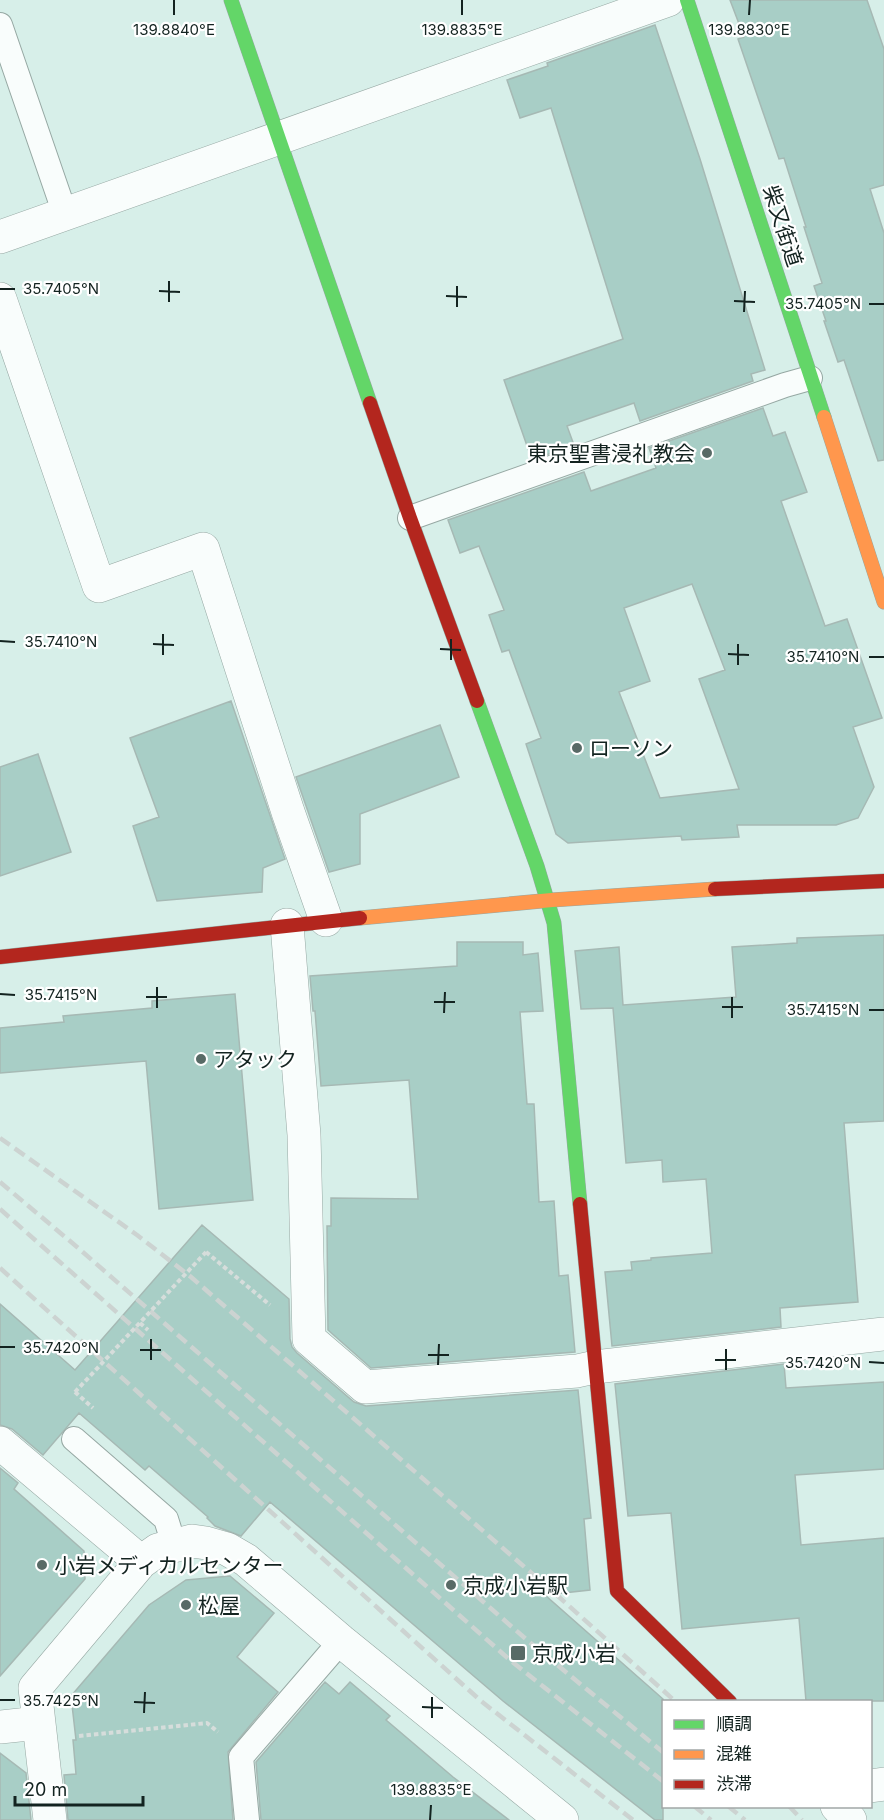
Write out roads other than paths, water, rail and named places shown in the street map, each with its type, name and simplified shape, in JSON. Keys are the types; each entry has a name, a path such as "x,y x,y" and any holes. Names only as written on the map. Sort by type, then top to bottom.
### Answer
{"street":[{"path":"231,0 410,518 548,900 554,923 617,1591 729,1700"},
{"path":"0,237 668,0"},
{"name":"柴又街道","path":"687,0 884,602"},
{"path":"0,299 99,586 203,549 288,812 326,920"},
{"path":"0,957 326,920 548,900 774,884 884,881"},
{"path":"286,925 304,1135 309,1339 365,1388 577,1371 595,1367 884,1334"},
{"path":"0,1443 141,1562"},
{"path":"50,1820 35,1688 141,1562 158,1550 192,1541 227,1549 246,1560 341,1641 562,1820"},
{"path":"0,1727 39,1731"},
{"path":"839,1808 850,1820"}],"lane":[{"path":"0,25 65,214"},
{"path":"410,518 810,378"},
{"path":"74,1439 166,1519 174,1545"},
{"path":"247,1820 241,1756 341,1641"}],"railway":[{"path":"0,1138 137,1235 191,1277 559,1597 674,1700"},
{"path":"0,1182 527,1640 662,1751"},
{"path":"0,1209 511,1661 662,1780"},
{"path":"0,1268 481,1701 633,1820"},
{"path":"696,1808 711,1820"},
{"path":"730,1808 745,1820"},
{"path":"791,1808 802,1820"}],"place":[{"name":"東京聖書浸礼教会","path":"707,453"},
{"name":"ローソン","path":"577,748"},
{"name":"アタック","path":"201,1059"},
{"name":"小岩メディカルセンター","path":"42,1565"},
{"name":"京成小岩駅","path":"451,1585"},
{"name":"松屋","path":"186,1605"},
{"name":"京成小岩","path":"518,1653"}]}
